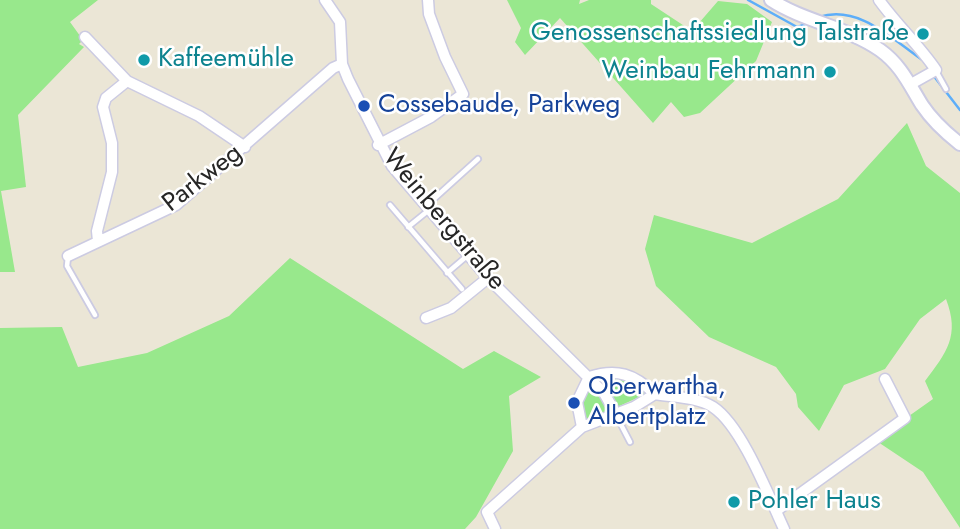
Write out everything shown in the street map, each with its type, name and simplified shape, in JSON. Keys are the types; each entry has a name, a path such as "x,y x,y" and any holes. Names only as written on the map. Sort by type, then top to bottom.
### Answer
{"street":[{"name":"Weinbergstraße","path":"325,0 340,22 342,64 378,145 468,256 604,393 616,414"},
{"path":"378,145 431,117 463,94 445,57 429,14 428,0"},
{"path":"771,0 856,36 880,50 903,71 933,119 960,144"},
{"path":"879,0 905,36 921,48 933,72 911,84"},
{"path":"85,37 127,82 199,116 245,147"},
{"name":"Parkweg","path":"68,256 176,205 333,68 342,64"},
{"path":"98,241 97,231 112,172 112,143 103,107 106,98 127,82"},
{"path":"426,318 451,308 475,292 488,278"},
{"path":"582,427 577,402 589,377 615,371 627,374 655,394 714,407 749,454 784,529"},
{"path":"776,511 905,418 885,379"},
{"path":"495,529 487,512 582,427 616,414 655,394"}],"lane":[{"path":"933,72 946,89"},
{"path":"408,227 478,159"},
{"path":"390,205 461,289"},
{"name":"Parkweg","path":"68,256 67,266 94,315"},
{"path":"447,272 468,256"},
{"path":"616,414 630,442"}],"green space":[{"path":"0,0 98,0 70,22 83,40 79,44 84,47 18,115 26,187 1,191 15,272 0,272"},
{"path":"507,0 580,0 579,4 589,0 651,0 651,4 692,31 718,1 747,4 772,22 756,61 700,113 684,117 671,102 653,123 560,18 525,55 515,42 521,28"},
{"path":"907,123 926,166 960,193 960,528 923,472 875,440 933,399 925,381 949,343 952,323 946,299 920,319 885,369 844,385 819,431 798,407 796,394 776,367 709,337 656,286 645,249 654,215 752,243 838,199"},
{"path":"290,258 463,369 494,351 541,377 509,396 513,451 476,517 465,529 0,529 0,328 62,327 78,367 147,353 229,316"},
{"path":"602,377 625,377 646,394 586,421 584,396 590,386"}],"waterway":[{"path":"748,0 797,27 810,23"},
{"path":"819,17 848,15 875,26 924,61 929,69"},
{"path":"933,75 960,110"}],"place":[{"name":"Genossenschaftssiedlung Talstraße","path":"923,34"},
{"name":"Kaffeemühle","path":"144,60"},
{"name":"Weinbau Fehrmann","path":"830,72"},
{"name":"Cossebaude, Parkweg","path":"364,106"},
{"name":"Oberwartha, Albertplatz","path":"574,403"},
{"name":"Pohler Haus","path":"734,502"}]}
